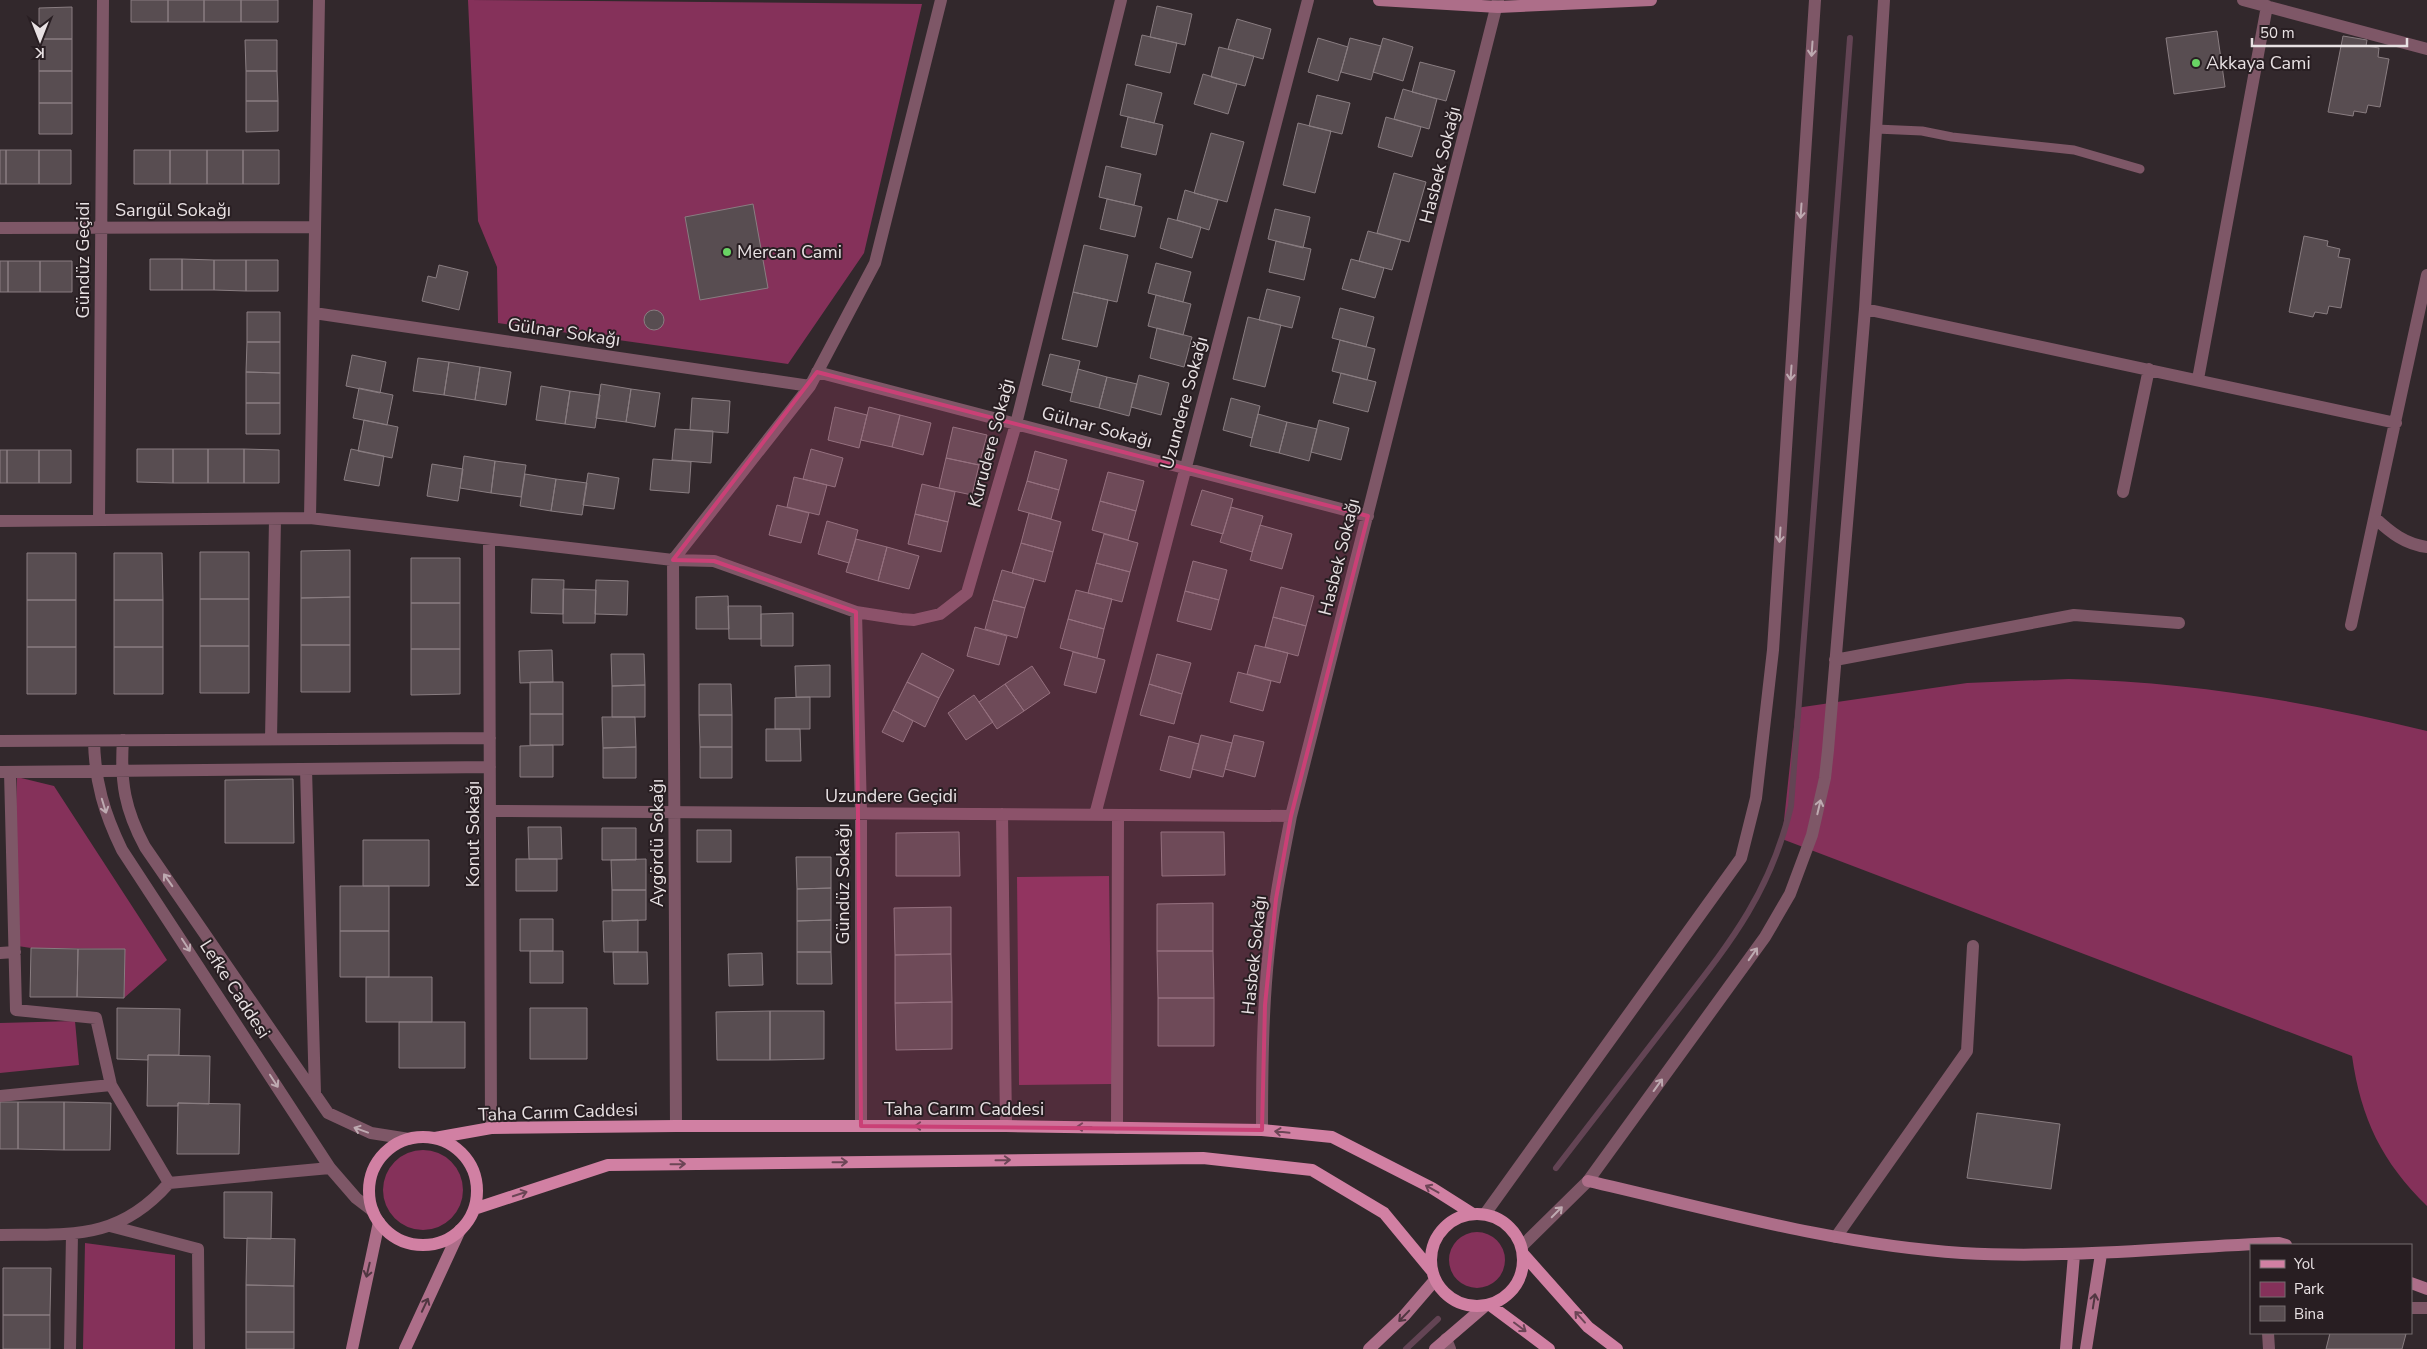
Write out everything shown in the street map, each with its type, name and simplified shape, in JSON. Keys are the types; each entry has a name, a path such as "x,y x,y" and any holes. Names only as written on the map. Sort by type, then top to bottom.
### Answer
{"main road":[{"name":"Taha Carım Caddesi","path":"435,1138 491,1128 676,1126 1006,1126 1262,1130 1332,1137 1479,1214"},
{"path":"435,1138 447,1143 467,1159 476,1183 474,1209 460,1230 437,1243 411,1244 388,1232 376,1216 369,1198 372,1173 386,1151 409,1139 435,1138"},
{"path":"474,1209 608,1165 1203,1158 1312,1170 1384,1212 1434,1275 1446,1295 1470,1306 1487,1305 1505,1298 1516,1286 1522,1272 1523,1251"},
{"path":"1434,1275 1431,1255 1435,1240 1445,1227 1458,1218 1479,1214 1507,1224 1516,1234 1523,1251 1588,1327 1617,1349"},
{"path":"1487,1305 1549,1349"}],"street":[{"name":"Gündüz Geçidi","path":"99,520 103,0"},
{"path":"310,518 319,0"},
{"path":"673,560 810,386 875,264 941,0"},
{"name":"Kurudere Sokağı","path":"0,521 310,518 490,541 673,560 714,561 856,612 901,619 928,618 950,608 966,593 1016,424 1121,0"},
{"name":"Uzundere Sokağı","path":"1095,815 1308,0"},
{"path":"1379,0 1498,4 1651,0"},
{"path":"1479,1214 1740,858 1756,798 1773,650 1815,0"},
{"path":"1523,1251 1588,1181 1765,937 1790,894 1810,842 1820,804 1828,750 1865,310 1884,0"},
{"path":"2243,0 2427,49"},
{"name":"Hasbek Sokağı","path":"1262,1130 1262,1068 1269,952 1276,899 1291,816 1498,4"},
{"path":"2198,379 2267,6"},
{"name":"Sarıgül Sokağı","path":"0,228 315,227"},
{"path":"2351,625 2427,275"},
{"path":"1865,310 2396,422"},
{"name":"Gülnar Sokağı","path":"314,313 810,386"},
{"path":"2123,492 2150,369"},
{"name":"Gülnar Sokağı","path":"817,372 1368,516"},
{"path":"2375,518 2392,534 2413,545 2427,547"},
{"path":"271,739 275,519"},
{"name":"Konut Sokağı","path":"490,541 491,1128"},
{"name":"Aygördü Sokağı","path":"673,560 676,1126"},
{"name":"Gündüz Sokağı","path":"856,612 861,813 861,1126"},
{"path":"1835,660 2074,615 2179,623"},
{"path":"0,741 490,738"},
{"name":"Lefke Caddesi","path":"123,740 121,771 131,817 145,847 328,1113 342,1122 371,1133 409,1139"},
{"name":"Lefke Caddesi","path":"94,741 94,771 106,815 122,850 330,1168 356,1198 376,1216"},
{"path":"169,1183 111,1085 96,1018 16,1010 15,952 5,772 490,767"},
{"path":"306,769 315,1094"},
{"name":"Uzundere Geçidi","path":"490,811 1291,816"},
{"path":"1002,814 1006,1126"},
{"path":"1117,1128 1118,815"},
{"path":"1836,1237 1967,1051 1973,946"},
{"path":"0,953 15,952"},
{"path":"0,1096 111,1085"},
{"path":"0,1235 72,1234 110,1226 143,1209 169,1183 330,1168"},
{"path":"1588,1181 1836,1237 1961,1253 2074,1256 2250,1244"},
{"path":"352,1349 376,1216"},
{"path":"110,1226 198,1249 199,1349"},
{"path":"405,1349 460,1230"},
{"path":"70,1349 72,1234"},
{"path":"2254,1244 2282,1244"},
{"path":"2086,1349 2101,1254"},
{"path":"2066,1349 2074,1256"},
{"path":"1369,1349 1404,1316 1434,1275"},
{"path":"2412,1283 2427,1289"},
{"path":"1435,1349 1448,1344 1487,1305"},
{"path":"2412,1308 2427,1308"},
{"path":"2268,1334 2269,1349"}],"lane":[{"path":"1876,130 1922,132 2074,150 2140,169"}],"highlighted area":[{"path":"817,372 1368,516 1291,816 1276,899 1265,1005 1262,1130 861,1126 856,612 714,561 673,560"}],"green space":[{"path":"468,0 922,4 864,253 788,364 498,323 497,267 478,221"},
{"path":"2069,679 2159,684 2249,695 2338,711 2427,731 2427,1206 2398,1173 2376,1138 2361,1100 2352,1056 1782,839 1796,708 1967,683"},
{"path":"17,777 54,786 167,960 124,998 125,949 31,948 11,945"},
{"path":"1109,876 1112,1084 1019,1085 1017,877"},
{"path":"75,1021 79,1065 0,1073 0,1023"},
{"path":"423,1150 438,1153 451,1162 460,1175 463,1190 460,1205 451,1218 438,1227 423,1230 408,1227 395,1218 386,1205 383,1190 386,1175 395,1162 408,1153"},
{"path":"1477,1232 1488,1234 1497,1240 1503,1249 1505,1260 1503,1271 1497,1280 1488,1286 1477,1288 1466,1286 1457,1280 1451,1271 1449,1260 1451,1249 1457,1240 1466,1234"},
{"path":"85,1243 175,1255 175,1349 83,1349"}],"building":[{"path":"131,0 168,0 168,22 131,22"},
{"path":"168,0 204,0 204,22 168,22"},
{"path":"204,0 241,0 241,22 204,22"},
{"path":"241,0 278,0 278,22 241,22"},
{"path":"1157,6 1192,14 1185,45 1150,37"},
{"path":"72,7 72,39 39,39 39,8"},
{"path":"1237,19 1271,29 1263,59 1228,49"},
{"name":"Akkaya Cami","path":"2217,31 2225,87 2174,94 2166,38"},
{"path":"1142,35 1177,43 1170,73 1135,65"},
{"path":"2343,36 2367,40 2366,46 2379,48 2378,57 2389,59 2380,107 2368,105 2366,113 2354,111 2353,116 2328,112"},
{"path":"1318,38 1348,47 1338,81 1308,72"},
{"path":"1350,38 1381,46 1371,80 1341,72"},
{"path":"1383,38 1413,47 1403,81 1373,72"},
{"path":"39,39 72,39 72,71 39,71"},
{"path":"245,40 277,40 277,71 246,71"},
{"path":"1219,47 1254,56 1245,86 1211,77"},
{"path":"1420,62 1455,71 1446,101 1412,92"},
{"path":"39,71 72,71 72,103 39,103"},
{"path":"246,71 277,71 278,101 246,101"},
{"path":"1203,74 1237,84 1228,114 1194,104"},
{"path":"1127,84 1162,93 1154,123 1120,115"},
{"path":"1403,89 1437,99 1429,129 1394,119"},
{"path":"1317,95 1350,103 1342,134 1309,126"},
{"path":"246,101 278,101 278,131 246,132"},
{"path":"39,103 72,103 72,134 39,134"},
{"path":"1128,117 1163,125 1156,155 1121,147"},
{"path":"1386,117 1421,127 1412,157 1378,147"},
{"path":"1298,123 1331,131 1315,193 1283,185"},
{"path":"1211,133 1244,142 1227,202 1194,193"},
{"path":"0,150 6,150 6,184 0,184"},
{"path":"6,150 39,150 39,184 6,184"},
{"path":"39,150 71,150 71,184 39,184"},
{"path":"134,150 170,150 170,184 134,184"},
{"path":"170,150 207,150 207,184 170,184"},
{"path":"207,150 243,150 243,184 207,184"},
{"path":"243,150 279,150 279,184 243,184"},
{"path":"1106,166 1141,174 1134,205 1099,197"},
{"path":"1394,173 1426,182 1409,242 1377,233"},
{"path":"1185,190 1218,200 1209,230 1177,220"},
{"path":"1107,199 1142,207 1135,237 1100,229"},
{"name":"Mercan Cami","path":"753,204 768,288 700,300 685,217"},
{"path":"1275,209 1310,217 1303,248 1268,239"},
{"path":"1168,218 1201,227 1192,258 1160,248"},
{"path":"1368,231 1401,240 1392,270 1359,261"},
{"path":"2304,236 2328,241 2327,246 2340,249 2338,257 2350,259 2341,308 2329,306 2327,314 2315,312 2313,317 2289,312"},
{"path":"1276,241 1311,249 1304,280 1269,272"},
{"path":"1084,245 1128,255 1117,302 1073,292"},
{"path":"150,259 182,259 182,290 150,290"},
{"path":"182,259 214,260 214,290 182,290"},
{"path":"1351,259 1384,268 1375,298 1342,289"},
{"path":"214,260 246,260 246,291 214,290"},
{"path":"246,260 278,260 278,291 246,291"},
{"path":"0,261 8,261 8,292 0,292"},
{"path":"8,261 40,261 40,292 8,292"},
{"path":"40,261 72,261 72,292 40,292"},
{"path":"1156,263 1191,272 1183,302 1148,293"},
{"path":"439,265 468,272 459,310 422,301 428,276 436,278"},
{"path":"1267,289 1300,297 1292,328 1259,320"},
{"path":"1073,292 1108,300 1097,347 1062,339"},
{"path":"1156,295 1191,304 1183,335 1148,326"},
{"path":"1340,308 1374,317 1366,347 1332,338"},
{"path":"654,310 661,313 664,320 661,327 654,330 647,327 644,320 647,313"},
{"path":"247,312 280,312 280,342 247,342"},
{"path":"1248,317 1281,325 1265,387 1233,379"},
{"path":"1157,328 1192,337 1184,367 1150,358"},
{"path":"1340,340 1375,349 1367,380 1332,371"},
{"path":"247,342 280,342 280,373 246,372"},
{"path":"1050,354 1080,361 1072,393 1042,385"},
{"path":"352,355 386,362 380,393 346,386"},
{"path":"418,358 449,362 444,395 413,391"},
{"path":"449,362 480,367 475,400 444,395"},
{"path":"480,367 511,372 506,405 475,400"},
{"path":"1078,369 1107,377 1099,408 1070,401"},
{"path":"246,372 280,373 280,403 246,403"},
{"path":"1341,373 1376,382 1368,412 1333,403"},
{"path":"1139,375 1169,383 1161,415 1131,407"},
{"path":"1107,377 1137,384 1129,416 1099,408"},
{"path":"601,384 631,389 626,422 596,418"},
{"path":"541,386 570,391 565,424 536,420"},
{"path":"359,388 393,395 387,425 353,418"},
{"path":"631,389 660,393 655,427 626,422"},
{"path":"570,391 600,395 595,428 565,424"},
{"path":"692,398 730,401 728,433 690,430"},
{"path":"1231,398 1260,406 1252,438 1223,430"},
{"path":"246,403 280,403 280,434 246,434"},
{"path":"835,407 867,415 859,448 828,440"},
{"path":"869,407 900,415 892,447 861,440"},
{"path":"1258,414 1287,422 1279,453 1250,446"},
{"path":"900,415 931,423 923,455 892,447"},
{"path":"364,420 398,427 392,458 358,451"},
{"path":"1319,420 1349,428 1341,460 1311,452"},
{"path":"1287,422 1317,429 1309,461 1279,453"},
{"path":"953,427 987,435 979,465 946,458"},
{"path":"675,429 713,431 711,463 672,460"},
{"path":"137,449 173,449 173,483 137,482"},
{"path":"173,449 208,449 208,483 173,483"},
{"path":"208,449 244,449 244,483 208,483"},
{"path":"244,449 279,450 279,483 244,483"},
{"path":"351,449 384,456 379,486 344,480"},
{"path":"811,449 843,458 835,487 803,479"},
{"path":"0,450 7,450 7,483 0,483"},
{"path":"7,450 39,450 39,483 7,483"},
{"path":"39,450 71,450 71,483 39,483"},
{"path":"1035,451 1067,460 1059,490 1027,481"},
{"path":"464,456 495,461 491,493 460,488"},
{"path":"946,458 979,465 972,495 939,488"},
{"path":"653,459 691,462 689,493 650,490"},
{"path":"495,461 526,465 521,497 491,493"},
{"path":"432,464 463,469 458,501 427,496"},
{"path":"1108,472 1144,481 1136,511 1100,501"},
{"path":"588,473 619,478 614,509 583,505"},
{"path":"525,474 556,479 551,511 520,506"},
{"path":"794,477 827,485 819,515 787,507"},
{"path":"556,479 587,483 582,515 551,511"},
{"path":"1027,481 1059,490 1051,519 1018,510"},
{"path":"922,484 955,492 948,522 915,514"},
{"path":"1202,490 1233,499 1223,534 1191,525"},
{"path":"1100,501 1136,511 1128,540 1092,530"},
{"path":"777,505 809,513 801,543 769,535"},
{"path":"1231,507 1263,516 1252,552 1220,542"},
{"path":"1029,513 1061,522 1053,552 1021,543"},
{"path":"915,514 948,522 941,552 908,544"},
{"path":"827,521 858,530 849,563 818,554"},
{"path":"1260,525 1292,534 1282,569 1250,560"},
{"path":"1104,534 1138,543 1130,572 1096,563"},
{"path":"856,539 887,547 878,581 846,572"},
{"path":"1021,543 1053,552 1045,582 1012,573"},
{"path":"887,547 919,556 909,589 878,581"},
{"path":"350,550 350,597 301,598 301,551"},
{"path":"200,552 249,552 249,599 200,599"},
{"path":"27,553 76,553 76,600 27,600"},
{"path":"114,553 162,553 163,600 114,600"},
{"path":"411,558 460,558 460,603 411,603"},
{"path":"1193,561 1227,570 1219,600 1185,591"},
{"path":"1096,563 1130,572 1122,602 1088,593"},
{"path":"1002,570 1034,579 1025,608 993,600"},
{"path":"532,579 564,580 563,614 531,613"},
{"path":"596,580 628,581 627,615 595,614"},
{"path":"1281,587 1314,596 1306,626 1273,617"},
{"path":"563,589 596,590 595,623 563,623"},
{"path":"1076,590 1112,599 1104,629 1068,619"},
{"path":"1185,591 1219,600 1211,630 1177,621"},
{"path":"728,596 729,629 696,629 696,597"},
{"path":"350,597 350,645 301,645 301,598"},
{"path":"200,599 249,599 249,646 200,646"},
{"path":"27,600 76,600 76,647 27,647"},
{"path":"114,600 163,600 163,647 114,647"},
{"path":"993,600 1025,608 1017,638 985,629"},
{"path":"411,603 460,603 460,649 411,649"},
{"path":"728,606 761,606 761,639 729,639"},
{"path":"793,613 793,646 761,646 761,614"},
{"path":"1273,617 1306,626 1298,656 1265,647"},
{"path":"1068,619 1104,629 1097,658 1060,648"},
{"path":"975,627 1007,636 999,665 967,656"},
{"path":"301,645 350,645 350,692 301,692"},
{"path":"1255,645 1288,653 1280,683 1247,674"},
{"path":"200,646 249,646 249,693 200,693"},
{"path":"27,647 76,647 76,694 27,694"},
{"path":"114,647 163,647 163,694 114,694"},
{"path":"411,649 460,649 460,694 411,695"},
{"path":"552,650 553,682 520,683 519,651"},
{"path":"1073,652 1105,660 1096,693 1064,685"},
{"path":"922,653 954,670 939,698 907,682"},
{"path":"611,654 644,654 645,685 612,686"},
{"path":"1157,654 1191,663 1182,694 1149,684"},
{"path":"830,665 830,697 796,697 795,666"},
{"path":"1032,666 1050,693 1024,711 1005,684"},
{"path":"1238,672 1271,681 1263,711 1230,702"},
{"path":"530,682 563,682 563,714 530,714"},
{"path":"907,682 939,698 925,727 893,710"},
{"path":"699,684 731,684 732,715 699,715"},
{"path":"1005,684 1024,711 997,729 979,702"},
{"path":"1149,684 1182,694 1174,724 1140,715"},
{"path":"645,685 645,717 612,717 612,686"},
{"path":"974,695 993,722 966,740 948,713"},
{"path":"810,697 810,729 775,729 775,698"},
{"path":"893,710 913,721 903,742 882,732"},
{"path":"530,714 563,714 563,745 530,745"},
{"path":"699,715 732,715 732,747 700,747"},
{"path":"602,717 635,717 636,747 603,748"},
{"path":"766,729 800,729 801,761 766,761"},
{"path":"1201,735 1232,743 1223,777 1192,769"},
{"path":"1234,735 1264,742 1255,777 1225,769"},
{"path":"1169,736 1199,744 1190,778 1160,770"},
{"path":"553,745 553,777 520,777 520,746"},
{"path":"636,747 636,778 603,778 603,748"},
{"path":"700,747 732,747 732,778 700,778"},
{"path":"293,779 294,843 225,843 225,780"},
{"path":"528,827 561,827 562,859 529,859"},
{"path":"602,828 636,828 636,860 602,860"},
{"path":"697,830 731,830 731,862 697,862"},
{"path":"959,832 960,876 896,876 896,833"},
{"path":"1161,832 1224,832 1225,875 1162,876"},
{"path":"363,840 429,840 429,886 363,886"},
{"path":"796,857 831,857 831,888 797,889"},
{"path":"516,859 557,859 557,891 516,891"},
{"path":"646,859 646,890 612,890 611,860"},
{"path":"340,886 389,886 389,931 340,931"},
{"path":"831,888 831,920 797,921 797,889"},
{"path":"612,890 646,890 646,920 612,921"},
{"path":"1213,903 1213,951 1157,951 1157,904"},
{"path":"951,907 951,954 895,955 894,908"},
{"path":"520,919 553,919 553,951 520,951"},
{"path":"638,920 638,952 604,952 603,921"},
{"path":"831,920 831,952 797,952 797,921"},
{"path":"340,931 389,931 389,977 340,977"},
{"path":"31,948 78,949 77,997 30,997"},
{"path":"78,949 125,949 124,998 77,997"},
{"path":"530,951 563,951 563,983 530,983"},
{"path":"1157,951 1213,951 1214,998 1158,998"},
{"path":"613,952 647,952 648,984 614,984"},
{"path":"797,952 831,952 832,984 797,984"},
{"path":"762,953 763,985 729,986 728,954"},
{"path":"951,954 952,1002 895,1003 895,955"},
{"path":"366,977 432,977 432,1022 366,1022"},
{"path":"1158,998 1214,998 1214,1046 1158,1046"},
{"path":"952,1002 952,1049 896,1050 895,1003"},
{"path":"117,1008 180,1009 179,1055 148,1055 148,1060 117,1059"},
{"path":"530,1008 587,1008 587,1059 530,1059"},
{"path":"770,1011 824,1011 824,1059 770,1060"},
{"path":"770,1011 770,1060 717,1060 716,1012"},
{"path":"399,1022 465,1022 465,1068 399,1068"},
{"path":"148,1055 210,1056 209,1104 178,1103 178,1106 147,1106"},
{"path":"0,1102 18,1102 18,1149 0,1149"},
{"path":"18,1102 64,1102 64,1150 18,1149"},
{"path":"64,1102 111,1103 110,1150 64,1150"},
{"path":"178,1103 240,1104 239,1154 177,1154"},
{"path":"1977,1113 2060,1124 2051,1189 1967,1178"},
{"path":"224,1192 272,1192 271,1239 224,1238"},
{"path":"247,1238 295,1239 294,1286 246,1285"},
{"path":"3,1268 51,1268 50,1315 3,1315"},
{"path":"246,1285 294,1286 294,1332 246,1332"},
{"path":"3,1315 50,1315 50,1349 3,1349"},
{"path":"246,1332 294,1332 294,1349 246,1349"},
{"path":"2330,1334 2406,1334 2402,1349 2326,1349"}],"waterway":[{"path":"1556,1168 1707,972 1742,922 1770,869 1782,839 1791,806 1850,38"},
{"path":"1406,1349 1438,1319"}],"place":[{"name":"Akkaya Cami","path":"2196,63"},
{"name":"Mercan Cami","path":"727,252"}]}
